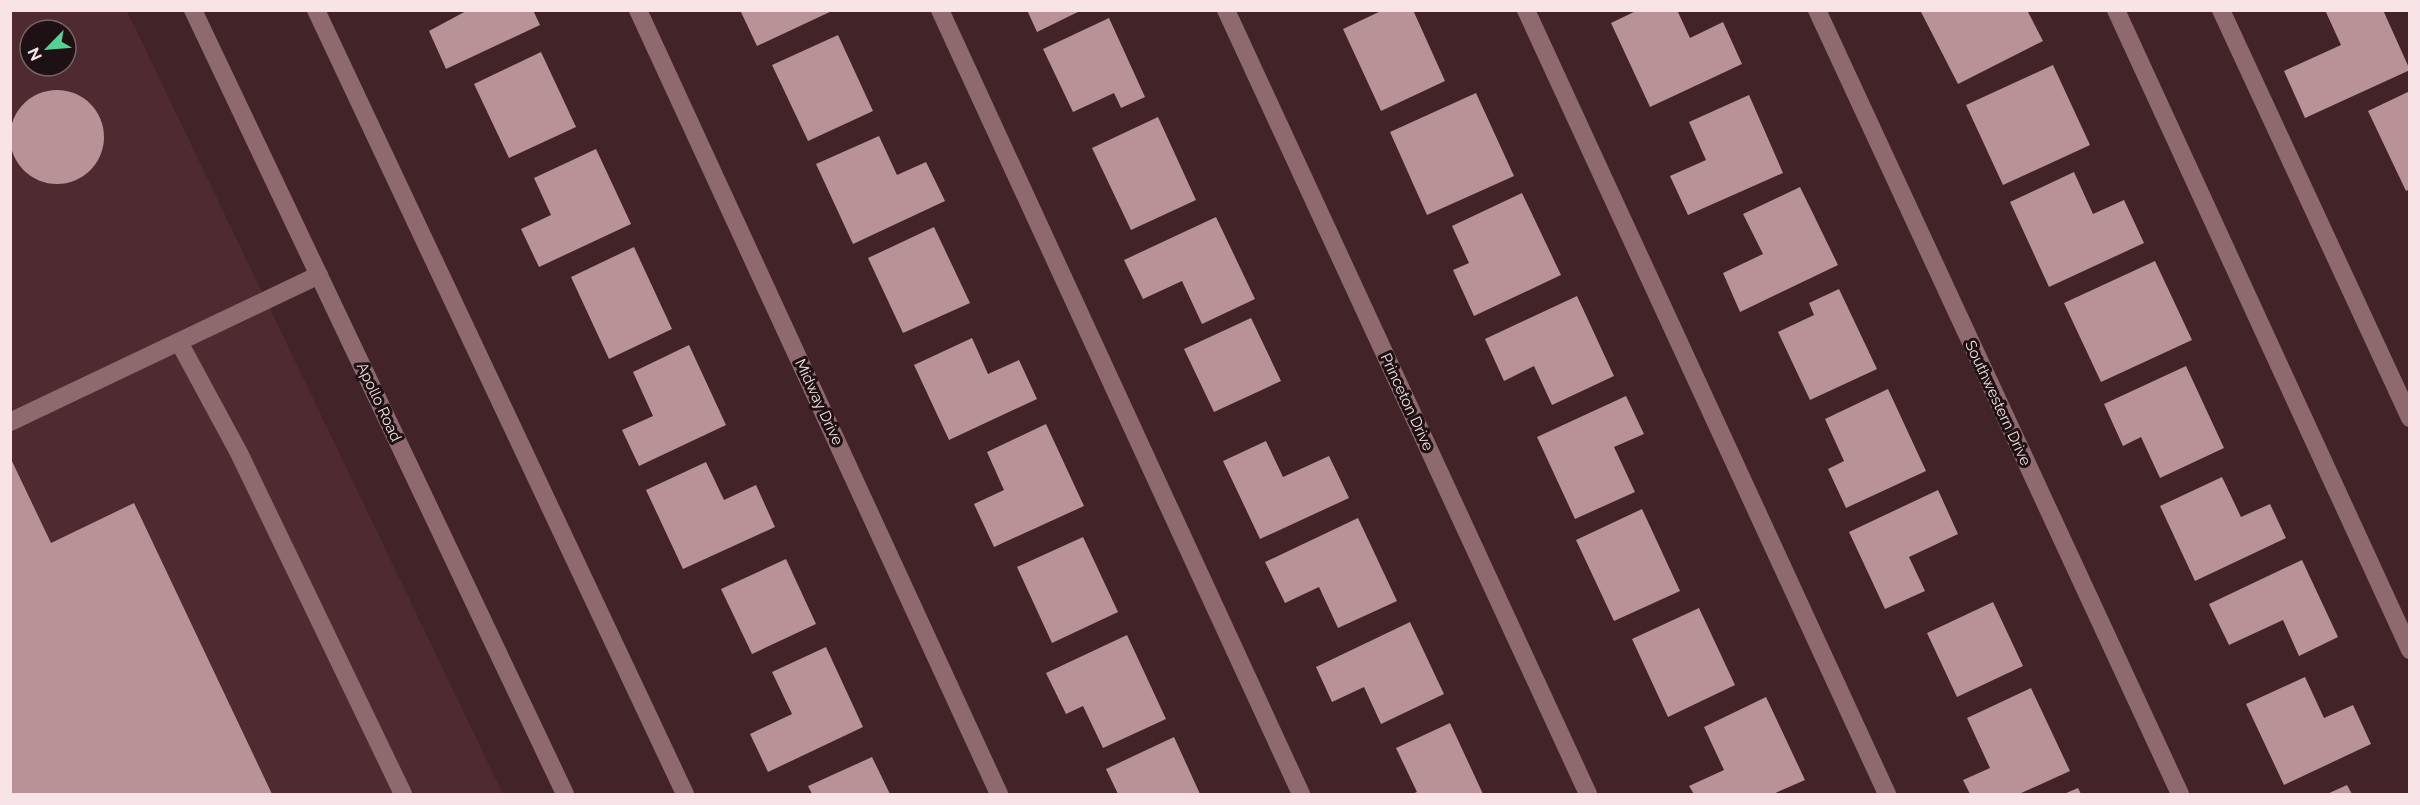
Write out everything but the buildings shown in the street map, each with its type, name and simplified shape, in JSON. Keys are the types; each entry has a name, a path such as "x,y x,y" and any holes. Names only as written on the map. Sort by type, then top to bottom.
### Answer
{"street":[{"name":"Apollo Road","path":"193,10 565,795"},
{"path":"316,10 685,795"},
{"name":"Midway Drive","path":"638,10 999,795"},
{"path":"940,10 1301,795"},
{"name":"Princeton Drive","path":"1226,10 1588,795"},
{"path":"1526,10 1887,795"},
{"name":"Southwestern Drive","path":"1817,10 2180,795"},
{"path":"2116,10 2409,650"},
{"path":"2221,10 2409,418"},
{"path":"10,422 319,275"},
{"path":"179,342 239,453 403,795"}],"shaded area":[{"path":"10,11 127,11 503,794 11,794"}]}
